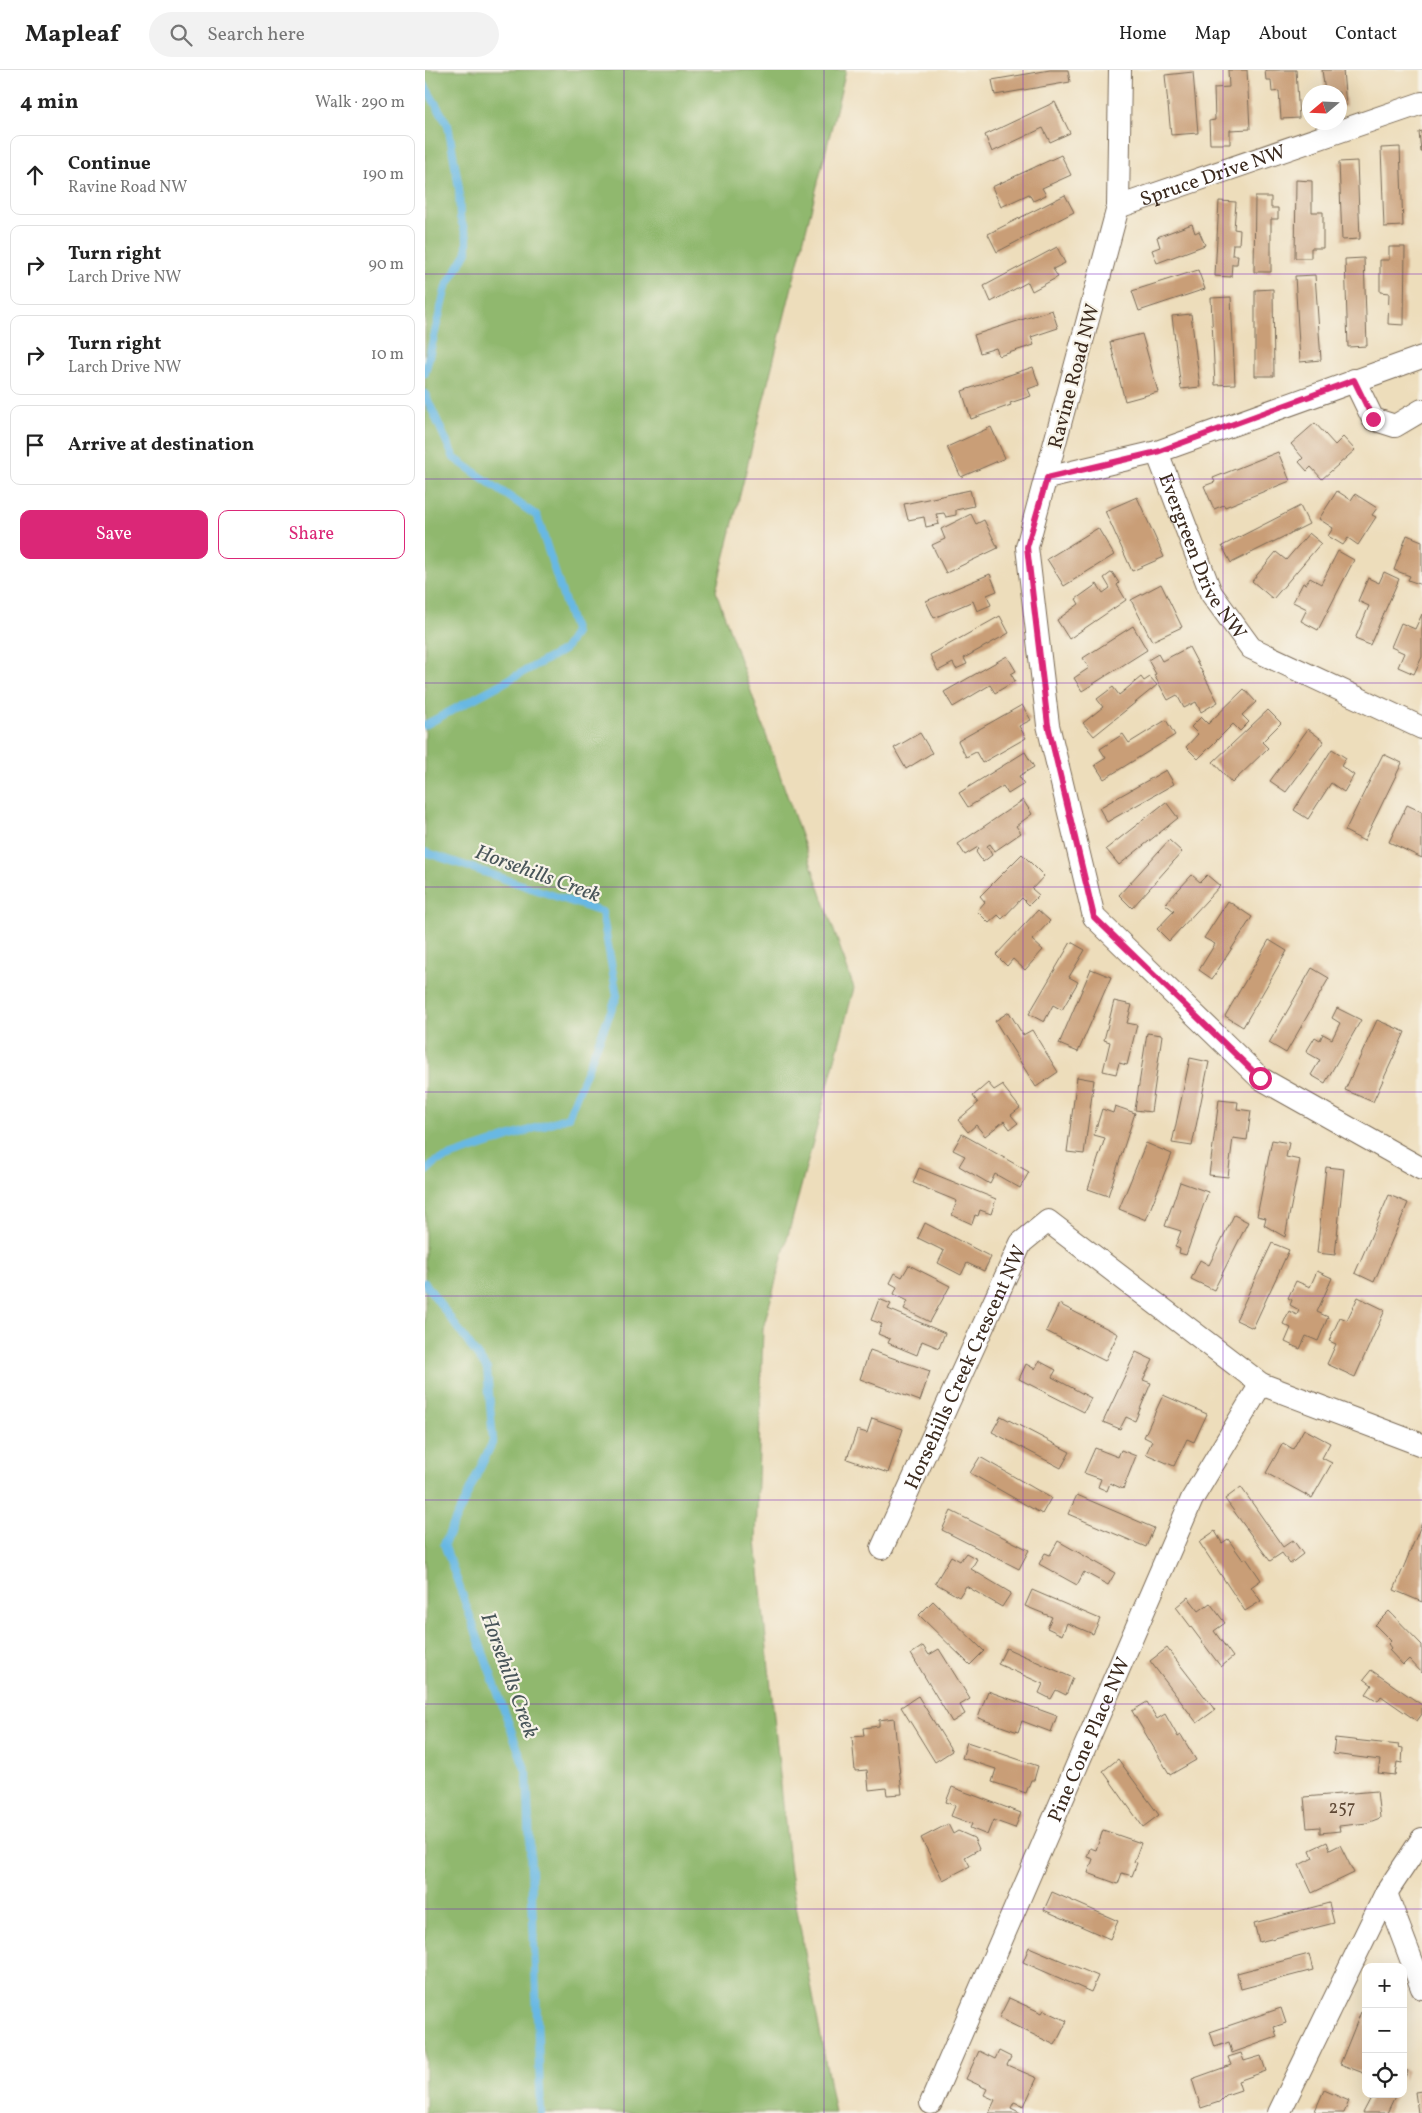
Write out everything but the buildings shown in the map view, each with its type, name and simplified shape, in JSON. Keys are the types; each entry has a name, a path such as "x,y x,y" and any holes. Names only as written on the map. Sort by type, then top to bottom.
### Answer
{"street":[{"name":"Ravine Road NW","path":"1121,70 1118,207 1027,547 1048,725 1094,917 1260,1078 1422,1169"},
{"name":"Spruce Drive NW","path":"1118,207 1422,103"},
{"path":"1047,478 1157,452 1422,357"},
{"path":"1354,380 1373,419 1395,426 1422,410"},
{"name":"Evergreen Drive NW","path":"1157,452 1211,593 1251,648 1422,728"},
{"name":"Horsehills Creek Crescent NW","path":"882,1548 1021,1243 1048,1221 1261,1384"},
{"path":"1261,1384 1422,1445"},
{"name":"Pine Cone Place NW","path":"931,2103 1192,1499 1261,1384"},
{"path":"1279,2113 1386,1894 1422,1839"},
{"path":"1386,1894 1422,1988"}],"green space":[{"path":"425,70 846,70 716,591 854,988 763,1329 756,1541 790,1873 835,2113 425,2113"}],"waterway":[{"name":"Horsehills Creek","path":"425,86 448,125 459,188 460,217 467,237 467,252 446,287 425,373"},
{"name":"Horsehills Creek","path":"425,394 454,458 537,516 575,633 564,650 425,725"},
{"name":"Horsehills Creek","path":"425,852 602,912 617,996 568,1117 437,1161 425,1172"},
{"name":"Horsehills Creek","path":"425,1283 487,1369 493,1441 444,1544 527,1774 541,2113"}],"route":[{"path":"1260,1078 1094,917 1048,725 1027,547 1047,478 1157,452 1354,380 1373,419"}]}
